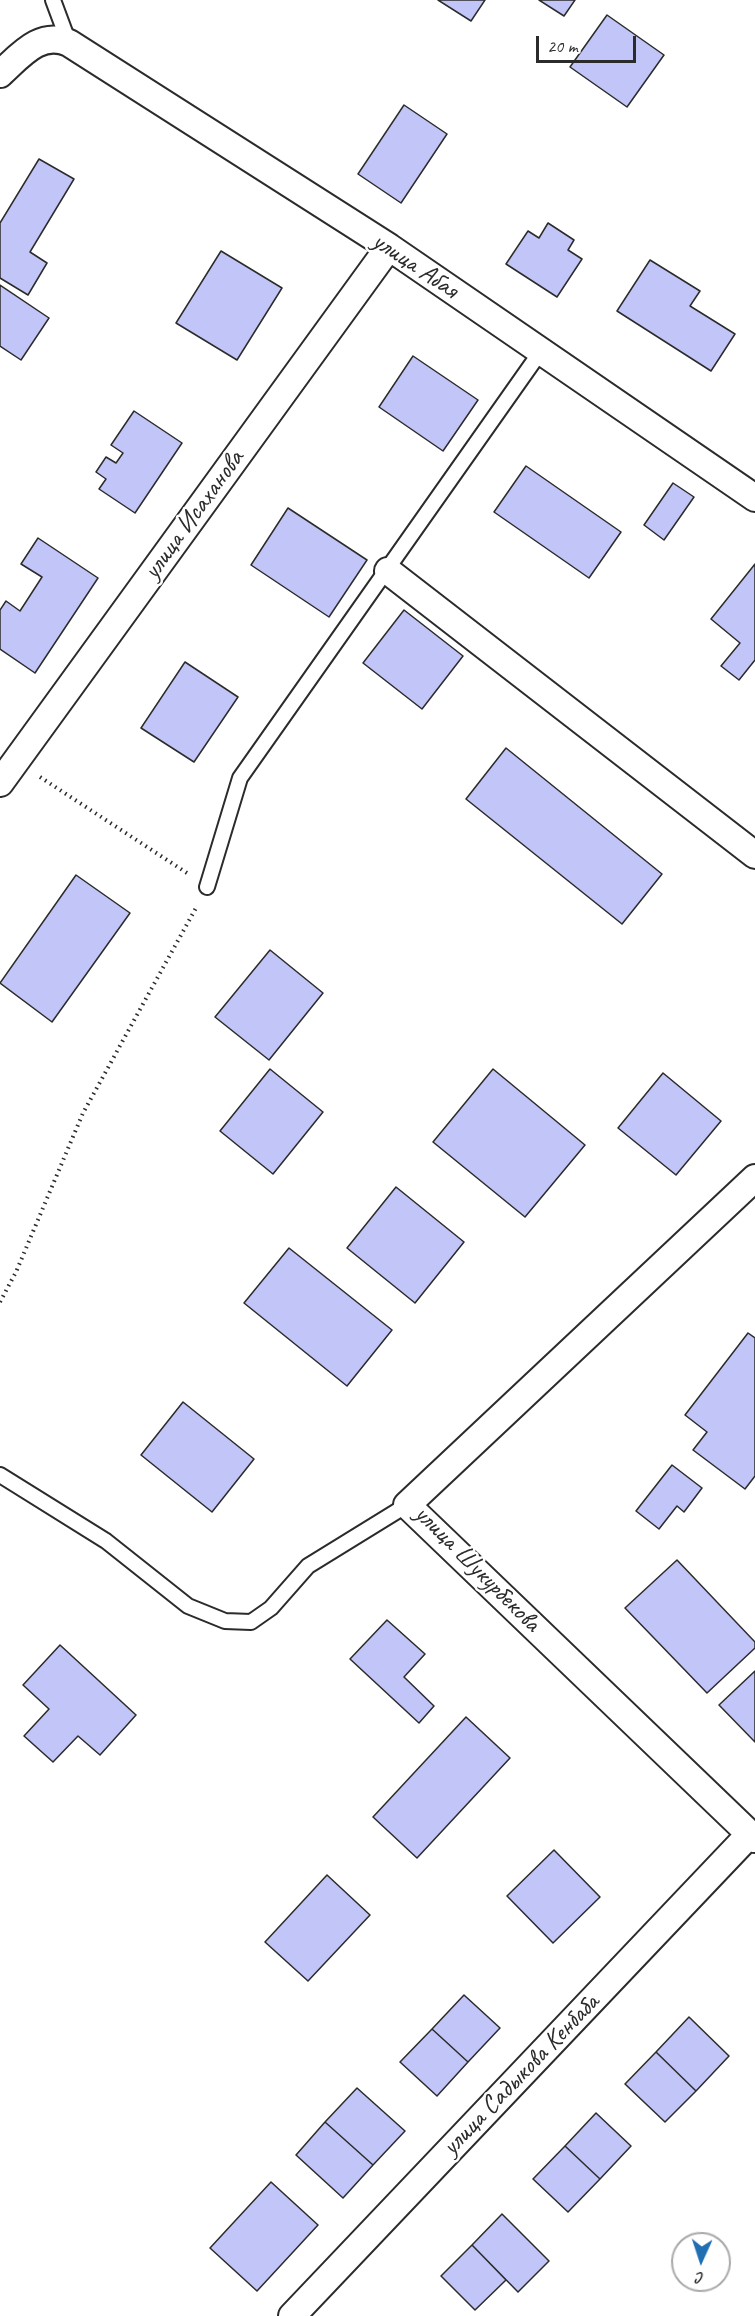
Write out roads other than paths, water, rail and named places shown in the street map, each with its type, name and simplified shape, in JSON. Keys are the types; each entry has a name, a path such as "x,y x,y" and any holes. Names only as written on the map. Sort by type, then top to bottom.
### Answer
{"street":[{"path":"0,74 32,44 57,38 69,43"},
{"name":"улица Абая","path":"69,43 388,247 755,498"},
{"name":"улица Исаханова","path":"0,783 388,247"},
{"path":"388,571 755,855"},
{"name":"улица Шукурбекова","path":"753,1836 407,1505 755,1178"},
{"name":"улица Садыкова Кенбаба","path":"292,2316 753,1836"}],"lane":[{"path":"53,0 69,43"},
{"path":"207,887 240,778 541,351"},
{"path":"0,1475 106,1541 188,1606 225,1621 251,1622 271,1608 308,1566 407,1505"}]}
